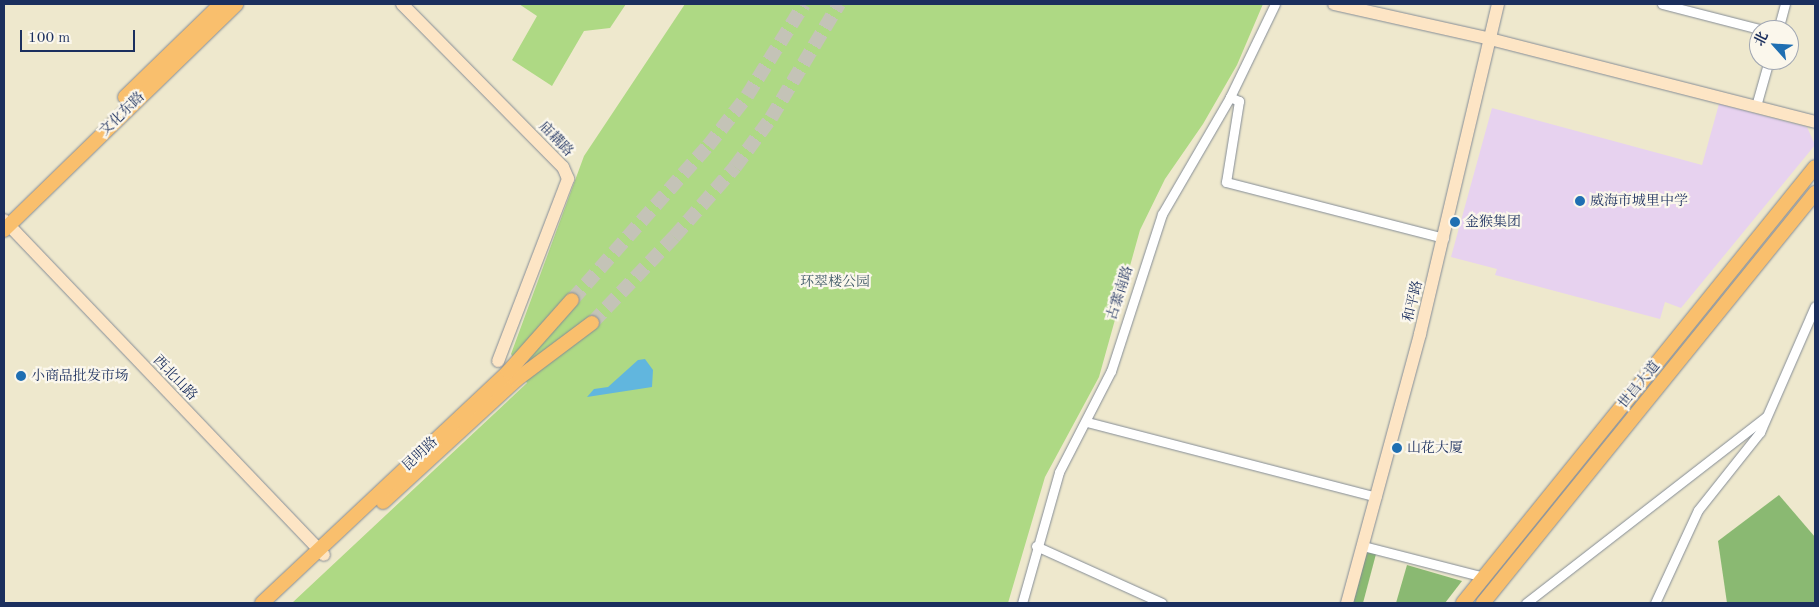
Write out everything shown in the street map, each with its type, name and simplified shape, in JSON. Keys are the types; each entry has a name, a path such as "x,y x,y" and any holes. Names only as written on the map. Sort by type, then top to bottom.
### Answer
{"main road":[{"path":"5,223 221,4"},
{"name":"文化东路","path":"5,223 236,4"},
{"name":"世昌大道","path":"1463,603 1815,167"},
{"name":"世昌大道","path":"1483,603 1815,193"},
{"name":"昆明路","path":"274,603 322,552 508,372 572,300"},
{"name":"昆明路","path":"262,603 516,380 592,323"}],"street":[{"name":"庙耩路","path":"402,4 563,167 568,179 498,361"},
{"name":"古寨南路","path":"1022,603 1036,546 1059,472 1087,422 1111,371 1162,214 1230,97 1274,4"},
{"path":"1334,4 1490,39 1815,122"},
{"name":"和平路","path":"1347,603 1444,238 1498,4"},
{"path":"1662,4 1749,26"},
{"path":"1781,20 1786,4"},
{"path":"1756,106 1766,70"},
{"path":"1230,97 1239,101 1226,182 1444,238"},
{"name":"西北山路","path":"5,223 322,552"},
{"path":"1655,603 1698,510 1760,432 1770,414 1815,306"},
{"path":"1526,603 1770,414"},
{"path":"1087,422 1376,497"},
{"path":"1036,546 1162,603"},
{"path":"1363,546 1484,577"}],"shaded area":[{"name":"威海市城里中学","path":"1719,104 1807,127 1815,145 1681,308 1665,302 1660,319 1495,275 1497,269 1451,257 1492,108 1702,165"}],"green space":[{"path":"519,4 626,4 610,28 584,31 552,86 512,60 537,16"},
{"name":"环翠楼公园","path":"685,4 1263,4 1237,65 1203,124 1165,179 1140,230 1099,377 1045,477 1008,603 292,603 527,383 511,354 584,156"},
{"path":"1779,495 1815,537 1815,603 1727,603 1718,541"},
{"path":"1366,551 1376,554 1363,603 1351,603"},
{"path":"1407,565 1462,581 1445,603 1396,603"}],"water":[{"path":"645,359 653,370 652,387 587,397 594,389 608,387 638,360"}],"tunnel":[{"path":"572,300 708,146 747,96 804,4"},
{"path":"592,323 674,237 735,167 771,118 839,4"}],"place":[{"name":"威海市城里中学","path":"1580,201"},
{"name":"金猴集团","path":"1455,222"},
{"name":"小商品批发市场","path":"21,376"},
{"name":"山花大厦","path":"1397,448"}]}
